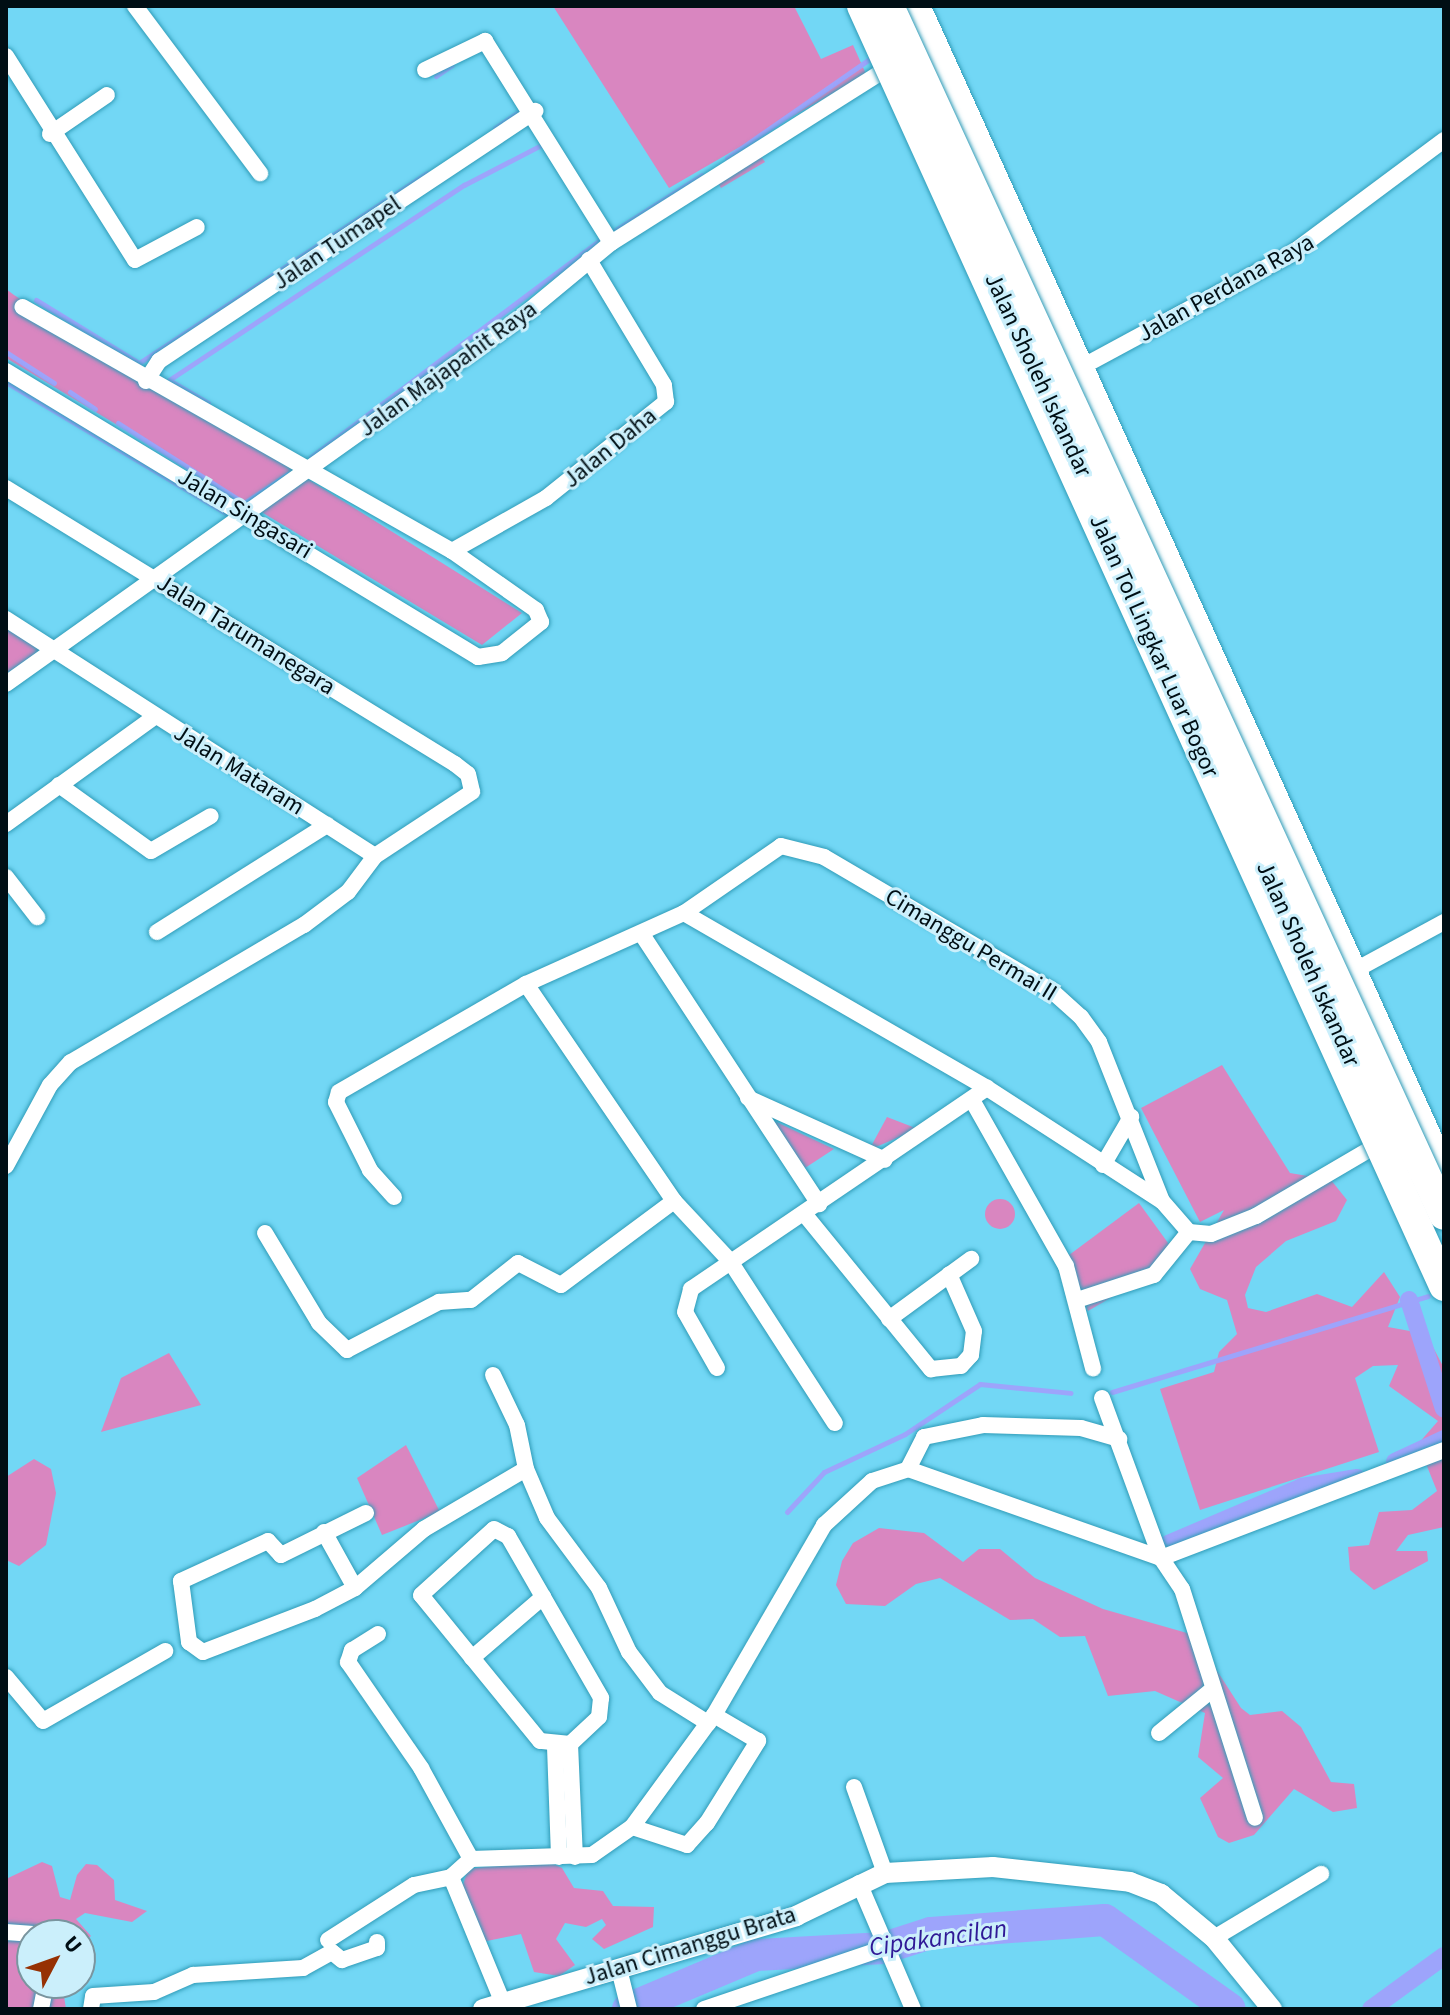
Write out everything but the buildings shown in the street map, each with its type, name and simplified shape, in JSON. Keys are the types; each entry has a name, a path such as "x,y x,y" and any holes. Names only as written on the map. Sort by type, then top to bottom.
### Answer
{"highway":[{"name":"Jalan Tol Lingkar Luar Bogor","path":"862,6 1444,1286"},
{"name":"Jalan Sholeh Iskandar","path":"869,6 1246,826 1444,1269"},
{"name":"Jalan Tol Lingkar Luar Bogor","path":"889,6 1444,1215"},
{"name":"Jalan Sholeh Iskandar","path":"916,6 1444,1173"},
{"path":"1246,826 1280,813"}],"street":[{"path":"135,6 260,173"},
{"path":"425,70 485,41 607,237"},
{"path":"6,56 50,134 136,261 197,227"},
{"name":"Jalan Majapahit Raya","path":"6,684 305,472 589,260 607,237 895,63"},
{"path":"50,134 107,95"},
{"name":"Jalan Tumapel","path":"146,381 159,361 531,114"},
{"name":"Jalan Perdana Raya","path":"1078,369 1278,262 1441,147"},
{"name":"Jalan Daha","path":"452,551 555,492 666,402 664,385 589,260"},
{"path":"22,307 305,472 452,551"},
{"name":"Jalan Singasari","path":"6,371 482,658 502,653 540,614 452,551"},
{"name":"Jalan Tarumanegara","path":"6,488 468,774 472,792 375,856"},
{"name":"Jalan Mataram","path":"6,619 153,718 375,856"},
{"path":"6,824 153,718"},
{"path":"59,785 151,851 211,816"},
{"path":"157,932 327,825"},
{"name":"Cimanggu Permai II","path":"394,1197 370,1170 336,1102 339,1092 526,984 643,936 684,913 781,846 824,857 1052,991 1099,1042 1162,1201"},
{"path":"9,1156 50,1085 71,1062 304,925 348,892 375,856"},
{"path":"6,877 37,917"},
{"name":"Cimanggu Permai II","path":"684,913 987,1088 1162,1201 1189,1232"},
{"path":"1352,972 1444,922"},
{"path":"643,936 813,1210 889,1319 931,1369 961,1366 971,1355 974,1331 949,1274"},
{"path":"526,984 674,1201 730,1261 835,1423"},
{"path":"717,1368 685,1312 691,1289 813,1210 987,1088"},
{"path":"746,1098 885,1160"},
{"path":"972,1100 1055,1243 1077,1300 1093,1368"},
{"path":"1103,1165 1131,1117"},
{"path":"1077,1300 1154,1275 1189,1232 1211,1234 1256,1216 1387,1139"},
{"path":"265,1233 319,1323 347,1350 439,1302 471,1300 518,1263 561,1285 674,1201"},
{"path":"889,1319 971,1259"},
{"path":"493,1375 517,1425 526,1469 547,1518 599,1588 629,1652 660,1693 758,1741 707,1823 687,1845 632,1827"},
{"path":"1102,1398 1161,1558 1182,1589 1255,1818"},
{"path":"908,1469 924,1437 983,1425 1081,1428 1119,1439"},
{"path":"328,1940 414,1885 451,1877 471,1859 592,1855 632,1827 711,1719 824,1525 872,1481 908,1469 1161,1558 1444,1450"},
{"path":"366,1513 281,1555 268,1541 181,1581 189,1642 203,1652 355,1588 424,1529 526,1469"},
{"path":"501,1529 601,1698 599,1717 562,1745 540,1741 472,1658 422,1590 501,1529"},
{"path":"324,1532 355,1588"},
{"path":"472,1658 543,1597"},
{"path":"378,1634 352,1650 348,1662 421,1768 471,1859"},
{"path":"8,1684 36,1718 46,1720 165,1651"},
{"path":"1159,1733 1213,1689"},
{"path":"562,1745 567,1857"},
{"path":"854,1787 885,1873"},
{"name":"Jalan Cimanggu Brata","path":"493,2005 796,1916 885,1873 993,1867 1130,1882 1161,1894 1214,1938 1272,2009"},
{"path":"1214,1938 1321,1874"},
{"path":"451,1877 493,2005"},
{"path":"859,1883 913,2009"},
{"path":"91,2009 93,1996 154,1992 193,1975 303,1968 332,1952 342,1960 377,1948 377,1942"},
{"path":"704,2009 883,1945"},
{"path":"619,1969 626,2001"}],"shaded area":[{"path":"553,6 794,6 821,59 853,45 866,74 669,188"},
{"path":"758,152 765,162 721,188 716,179"},
{"path":"6,289 522,613 482,645 6,358"},
{"path":"6,627 42,649 6,674"},
{"path":"1222,1065 1290,1173 1331,1180 1347,1200 1336,1221 1286,1241 1256,1267 1245,1295 1248,1308 1266,1312 1317,1294 1352,1307 1384,1272 1400,1297 1388,1327 1426,1334 1444,1368 1444,1527 1408,1535 1396,1551 1427,1551 1428,1561 1374,1590 1350,1570 1348,1547 1369,1545 1379,1512 1412,1510 1437,1491 1418,1444 1438,1421 1389,1386 1398,1365 1373,1366 1355,1378 1379,1452 1200,1510 1160,1389 1214,1372 1219,1352 1237,1334 1227,1300 1200,1289 1190,1269 1224,1210 1200,1222 1141,1108"},
{"path":"887,1117 918,1129 869,1150"},
{"path":"770,1119 834,1149 805,1168"},
{"path":"1000,1199 1010,1204 1015,1214 1010,1224 1000,1229 990,1224 985,1214 990,1204"},
{"path":"1139,1203 1179,1258 1088,1311 1061,1261"},
{"path":"169,1353 201,1405 101,1432 121,1378"},
{"path":"406,1445 440,1512 382,1535 357,1478"},
{"path":"34,1459 51,1469 56,1493 46,1545 19,1566 6,1560 6,1477"},
{"path":"879,1528 924,1533 963,1562 979,1549 1000,1549 1035,1578 1103,1609 1194,1635 1241,1708 1250,1715 1282,1711 1301,1727 1331,1782 1354,1784 1357,1808 1333,1812 1294,1789 1254,1835 1229,1843 1218,1837 1200,1798 1223,1778 1198,1757 1205,1713 1155,1691 1108,1696 1085,1636 1060,1637 1033,1619 1010,1620 940,1578 916,1584 885,1606 846,1604 836,1585 842,1561 853,1543"},
{"path":"545,1860 562,1868 574,1888 603,1891 613,1906 654,1907 653,1927 604,1949 592,1939 606,1925 602,1919 586,1927 565,1923 556,1939 575,1965 559,1976 534,1972 521,1934 482,1942 474,1910 460,1894 468,1869"},
{"path":"42,1862 52,1866 60,1897 70,1900 77,1875 86,1864 97,1865 114,1880 115,1900 147,1911 132,1922 85,1913 76,1919 16,1919 16,1999 64,1999 66,2009 6,2009 6,1879"}],"waterway":[{"path":"727,158 874,56"},
{"path":"436,76 452,65"},
{"path":"495,128 523,109"},
{"path":"208,403 169,380 464,185 545,143"},
{"path":"36,300 139,363 427,173"},
{"path":"311,457 603,238 702,175"},
{"path":"6,352 54,383"},
{"path":"6,382 227,514"},
{"path":"70,392 95,409"},
{"path":"118,423 244,503 288,474"},
{"path":"1112,1392 1428,1296"},
{"path":"1409,1300 1444,1409"},
{"path":"787,1512 824,1472 905,1434 980,1384 1071,1393"},
{"path":"1395,1462 1444,1439"},
{"path":"1168,1544 1302,1487 1357,1478"},
{"name":"Cipakancilan","path":"628,2009 756,1955 884,1948 931,1933 1105,1920 1230,2009"},
{"path":"1371,2009 1444,1956"}]}
